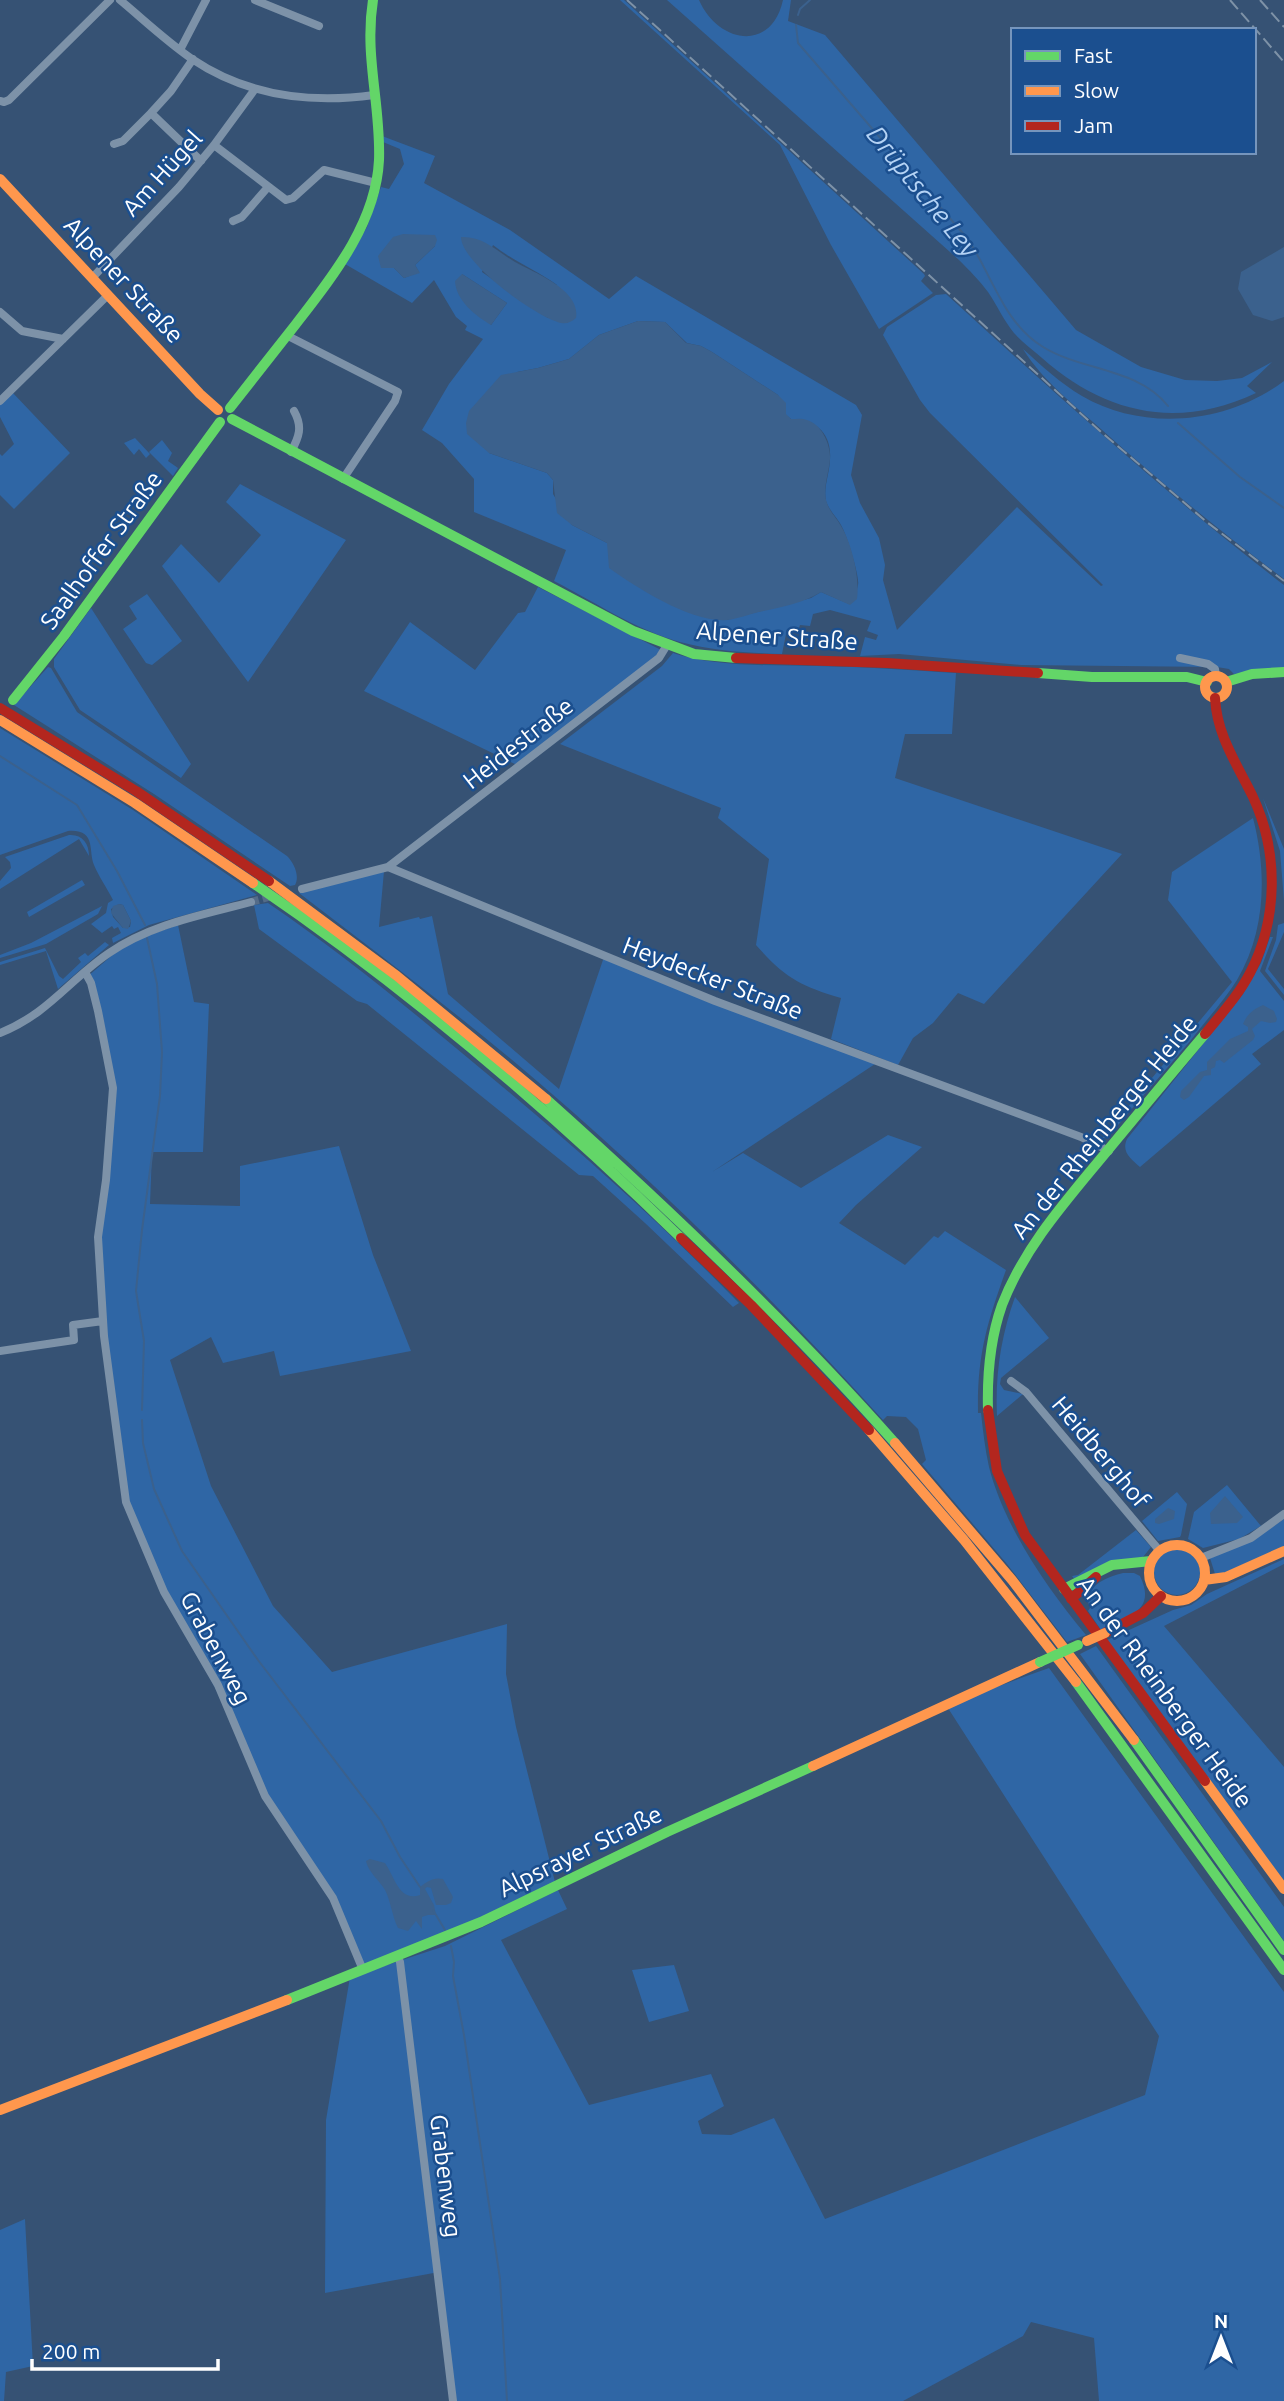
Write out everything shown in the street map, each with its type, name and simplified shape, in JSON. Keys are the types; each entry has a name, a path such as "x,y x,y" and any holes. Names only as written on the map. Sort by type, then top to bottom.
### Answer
{"main road":[{"path":"231,414 225,406 218,410 216,415 220,422 225,424 334,273 360,231 373,202 379,162 368,41 373,0"},
{"name":"Alpener Straße","path":"0,179 218,410"},
{"name":"Alpener Straße","path":"231,414 291,452 633,631 694,654 724,658 887,663 1093,677 1187,677 1216,680 1284,672"},
{"name":"Saalhoffer Straße","path":"13,700 72,625 220,422"},
{"path":"1215,698 1224,694 1227,688 1216,680"},
{"name":"An der Rheinberger Heide","path":"1216,680 1207,692 1215,698 1218,729 1254,799 1266,832 1273,882 1269,920 1256,962 1240,990 1055,1214 1020,1269 1002,1307 989,1372 990,1430 997,1470 1009,1504 1025,1535 1284,1889"},
{"path":"0,708 71,749 233,855 401,980 492,1052 628,1171 689,1229 846,1388 971,1531 1085,1676 1284,1950"},
{"path":"0,720 222,861 384,980 559,1125 727,1282 838,1398 963,1540 1105,1721 1284,1970"},
{"path":"1171,1545 1182,1545 1192,1549 1201,1558 1205,1569 1204,1580 1197,1592 1184,1600 1175,1601 1161,1596 1153,1588 1150,1567 1159,1550 1171,1545"},
{"path":"1204,1580 1226,1577 1284,1551"},
{"path":"1068,1594 1107,1571 1150,1567"},
{"name":"Alpsrayer Straße","path":"0,2110 398,1957 519,1905 667,1832 1105,1633 1142,1614 1161,1596"}],"street":[{"path":"0,101 9,100 110,0"},
{"path":"120,0 193,60 226,78 255,89 295,98 322,100 374,95"},
{"path":"180,50 206,0"},
{"path":"254,0 319,26"},
{"path":"114,144 123,141 151,113 193,60"},
{"name":"Am Hügel","path":"93,278 201,161 255,89"},
{"path":"151,113 201,161"},
{"path":"214,145 268,187 290,200 318,173 328,170 376,183"},
{"path":"233,221 242,217 268,187"},
{"path":"0,401 108,295"},
{"path":"0,312 22,331 63,339"},
{"path":"288,336 398,393 396,401 343,479"},
{"path":"291,452 300,428 294,411"},
{"name":"Heidestraße","path":"388,867 659,658 667,645"},
{"path":"1180,658 1208,664 1215,669 1216,680"},
{"path":"302,888 388,867"},
{"name":"Heydecker Straße","path":"388,867 715,1001 1081,1137 1109,1151"},
{"path":"0,1033 36,1015 108,953 142,934 251,902"},
{"name":"Grabenweg","path":"85,972 91,983 113,1088 106,1180 98,1237 103,1321 126,1502 164,1592 218,1685 265,1796 333,1898 363,1970"},
{"path":"0,1351 74,1340 73,1325 103,1321"},
{"name":"Heidberghof","path":"1011,1381 1026,1392 1159,1550"},
{"path":"1201,1558 1251,1538 1284,1514"},
{"name":"Grabenweg","path":"398,1957 453,2401"}],"shaded area":[{"path":"620,0 624,0 924,274 921,281 933,293 879,329 831,245 780,145"},
{"path":"667,0 699,0 707,14 718,25 730,33 743,36 756,35 767,29 777,17 783,0 791,0 788,21 825,35 1076,330 1141,367 1185,380 1217,381 1242,378 1272,362 1247,386 1256,393 1199,411 1171,413 1143,410 1117,403 1066,377 1014,333 988,292 959,260"},
{"path":"382,136 435,156 424,183 510,230 609,299 636,276 856,405 862,415 851,475 860,503 879,538 885,565 883,580 897,630 1017,507 1103,585 930,413 883,335 887,327 936,295 946,294 1154,479 1284,585 1284,670 1234,674 1229,669 1217,667 1021,665 899,654 860,656 865,637 876,640 878,635 867,631 871,621 830,610 813,614 810,626 800,625 798,631 787,629 782,654 718,649 664,637 616,615 554,581 566,550 474,512 474,479 442,443 422,430 449,384 483,339 465,330 467,326 456,317 434,280 412,303 345,264 367,227 381,187 389,189 404,164 400,149 383,142","holes":["403,234 435,246 415,265 419,272 404,278 394,268","493,245 557,285 548,318 482,272","462,274 507,303 491,325","638,321 665,322 687,343 712,352 778,395 786,415 791,419 807,422 820,429 830,450 826,501 845,533 857,574 857,588 849,604 821,592 811,598 726,620 607,543 572,525 553,494 553,480 547,473 489,453 517,372 569,359 599,335"]},
{"path":"403,234 435,235 437,240 435,246 415,265 420,273 404,278 394,268 381,268 378,256 393,237"},
{"path":"461,237 469,237 490,245 555,284 571,299 576,308 576,318 561,323 519,300 473,261 464,248"},
{"path":"1284,247 1284,317 1272,321 1253,315 1238,289 1241,272"},
{"path":"462,274 507,303 491,325 473,312 459,295 455,281"},
{"path":"638,321 665,322 686,343 712,352 778,395 786,403 786,414 791,419 812,422 821,431 830,454 826,498 829,509 849,542 856,571 857,599 850,605 821,592 791,605 727,620 698,616 665,603 609,568 607,543 572,525 557,513 553,480 547,473 489,453 467,434 469,411 501,375 569,359 599,335"},
{"path":"1023,349 1082,396 1132,415 1185,418 1211,414 1237,407 1284,381 1284,579 1191,506 1080,411 1049,382"},
{"path":"12,392 70,453 14,509 0,495 0,454 2,456 14,444 0,417 0,403"},
{"path":"135,438 150,454 146,458 139,449 134,455 124,443"},
{"path":"162,440 172,453 168,461 178,468 173,476 149,452"},
{"path":"240,484 346,540 248,682 162,566 181,544 219,583 261,535 226,502"},
{"path":"538,587 661,650 647,666 517,765 364,691 410,622 475,670 518,613 525,612"},
{"path":"147,594 182,641 152,665 146,663 123,629 137,619 129,606"},
{"path":"91,608 191,764 181,778 80,710 54,667 54,659"},
{"path":"673,653 707,661 744,664 956,673 952,734 905,734 895,778 1122,854 984,1004 958,993 933,1023 913,1038 898,1065 831,1039 841,998 814,989 784,973 756,945 769,859 718,818 721,808 560,744 662,666"},
{"path":"48,667 77,712 287,856 296,870 295,885 290,886 154,794 14,705"},
{"path":"0,728 133,810 257,895 149,925 113,943 112,938 121,933 118,927 114,929 112,926 102,933 91,924 106,913 108,903 113,900 94,865 90,842 83,833 68,831 0,855","holes":["119,904 123,905 131,921 130,927 123,928 113,917 111,909"]},
{"path":"1263,798 1284,849 1284,901 1280,851"},
{"path":"1253,818 1262,880 1258,921 1247,961 1232,988 1191,1040 1107,1138 1102,1138 1232,982 1168,900 1172,872"},
{"path":"69,835 84,840 89,856 79,839 0,889 0,881 11,868 5,857"},
{"path":"384,871 379,927 432,916 448,994 559,1089 604,957 875,1064 712,1172 743,1153 801,1188 888,1135 922,1147 839,1223 905,1265 934,1236 938,1238 945,1231 1006,1270 989,1323 979,1374 978,1413 981,1413 989,1467 1005,1512 1028,1556 1086,1635 1067,1642 1007,1564 922,1464 926,1460 918,1429 906,1417 887,1416 883,1420 795,1325 609,1144 485,1038 299,893"},
{"path":"82,880 85,885 29,917 27,912"},
{"path":"268,903 373,980 542,1120 610,1179 739,1303 733,1307 593,1176 579,1175 367,1004 357,1001 259,929 254,905"},
{"path":"123,905 131,921 128,929 123,928 111,913 113,906"},
{"path":"102,906 98,914 46,944 0,958 0,955 31,943"},
{"path":"1284,923 1284,932 1268,969 1284,989 1284,995 1265,971 1276,940 1278,925"},
{"path":"178,925 194,1002 209,1004 203,1152 152,1152 150,1204 240,1206 240,1166 339,1146 373,1255 411,1351 280,1376 274,1351 223,1363 211,1337 170,1360 211,1486 273,1606 332,1672 507,1624 506,1674 516,1727 556,1886 363,1970 333,1898 265,1796 238,1731 164,1592 126,1502 104,1336 98,1237 113,1088 87,977 117,951 138,939"},
{"path":"1270,937 1273,937 1260,971 1284,1001 1284,1030 1252,1054 1261,1064 1140,1167 1126,1151 1127,1139 1243,994 1261,963"},
{"path":"105,942 109,945 58,989 46,951 0,965 0,962 45,948 63,979 81,962 78,958 85,953 88,956"},
{"path":"1263,1005 1274,1011 1276,1022 1261,1021 1252,1029 1255,1036 1253,1040 1224,1063 1216,1061 1211,1075 1204,1076 1189,1097 1184,1100 1180,1097 1181,1091 1200,1072 1207,1070 1207,1062 1230,1039 1248,1031 1248,1027 1243,1024 1245,1020 1251,1012"},
{"path":"1015,1297 1049,1338 1001,1378 1000,1384 1004,1390 1023,1394 997,1416 1000,1356"},
{"path":"1227,1485 1261,1526 1239,1539 1203,1548 1188,1539 1194,1512"},
{"path":"1177,1492 1187,1504 1181,1535 1158,1541 1142,1521"},
{"path":"1225,1496 1243,1517 1237,1523 1211,1524 1210,1513"},
{"path":"1168,1508 1175,1511 1174,1519 1155,1523 1155,1519"},
{"path":"1284,1519 1284,1546 1224,1573 1215,1574 1210,1558 1212,1556 1253,1540"},
{"path":"1136,1530 1151,1547 1143,1557 1075,1580 1072,1576 1078,1575"},
{"path":"1177,1549 1193,1556 1200,1572 1193,1588 1177,1595 1161,1588 1154,1572 1161,1556"},
{"path":"1284,1559 1284,1564 1164,1626 1284,1767 1284,1881 1107,1640 1173,1610 1191,1605 1207,1594"},
{"path":"1123,1573 1140,1576 1145,1597 1142,1605 1130,1616 1101,1630 1088,1611 1089,1595 1097,1584"},
{"path":"1096,1646 1284,1907 1284,1941 1080,1654"},
{"path":"1049,1668 1284,1992 1284,2401 1099,2401 1094,2338 1031,2322 1023,2336 903,2401 453,2401 439,2272 325,2293 326,2120 350,1977 445,1946 558,1890 567,1909 501,1940 589,2105 711,2074 724,2106 698,2121 702,2134 731,2135 774,2118 825,2219 1145,2095 1159,2036 946,1705"},
{"path":"370,1859 385,1863 398,1887 407,1895 420,1895 420,1887 433,1879 443,1879 453,1897 451,1903 436,1905 431,1888 427,1887 425,1889 436,1915 422,1917 422,1929 416,1921 408,1931 398,1928 385,1890 367,1865 366,1861"},
{"path":"674,1965 689,2011 649,2022 632,1970"},
{"path":"25,2219 33,2366 6,2372 4,2401 0,2401 0,2230"}],"waterway":[{"name":"Drüptsche Ley","path":"798,15 800,9 810,0"},
{"name":"Drüptsche Ley","path":"796,25 798,43 967,238 999,297 1029,337 1058,355 1141,384 1168,406"},
{"name":"Drüptsche Ley","path":"1178,423 1240,477 1284,508"},
{"path":"0,756 77,805 117,871 145,925"},
{"path":"142,1410 144,1341 136,1291 160,1096 162,1052 157,984 147,938"},
{"path":"142,1420 143,1443 154,1489 182,1551 258,1660 381,1821 420,1887"},
{"path":"433,1910 445,1930"},
{"path":"451,1946 453,1976 500,2279 507,2401"}],"tunnel":[{"path":"251,902 272,896"}],"railway":[{"path":"627,0 1100,431 1208,523 1284,581"},
{"path":"1230,0 1254,28"},
{"path":"1260,0 1284,27"},
{"path":"1256,30 1284,62"}],"traffic: fast":[{"path":"230,408 338,268 370,205 379,160 370,41 373,0"},
{"path":"232,419 633,631 694,654 736,658"},
{"path":"13,700 64,636 220,422"},
{"path":"1226,682 1252,674 1284,672"},
{"path":"1038,673 1092,677 1187,677 1207,682"},
{"path":"253,883 365,964 475,1051 580,1143 681,1238"},
{"path":"988,1410 989,1370 995,1331 1002,1305 1022,1264 1060,1208 1205,1034"},
{"path":"546,1099 726,1266 812,1353 895,1443"},
{"path":"1064,1589 1112,1565 1151,1561"},
{"path":"1040,1662 1078,1645"},
{"path":"1076,1682 1284,1970"},
{"path":"1134,1740 1284,1950"},
{"path":"287,2000 481,1922 667,1832 813,1766"}],"traffic: slow":[{"path":"0,179 200,394 218,410"},
{"path":"1216,676 1224,679 1227,687 1224,695 1216,698 1208,695 1205,687 1208,679 1216,676"},
{"path":"0,720 135,803 253,883"},
{"path":"269,881 397,976 546,1099"},
{"path":"869,1430 964,1540 1076,1682"},
{"path":"895,1443 1012,1580 1134,1740"},
{"path":"1172,1545 1182,1545 1197,1553 1203,1562 1205,1573 1203,1584 1197,1593 1182,1601 1172,1601 1154,1589 1149,1578 1149,1568 1161,1550 1172,1545"},
{"path":"1204,1580 1226,1577 1284,1551"},
{"path":"1087,1641 1105,1633"},
{"path":"813,1766 1040,1662"},
{"path":"1205,1781 1284,1889"},
{"path":"0,2110 287,2000"}],"traffic: jam":[{"path":"736,658 887,663 1038,673"},
{"path":"1205,1034 1235,997 1250,973 1266,931 1272,886 1271,863 1261,818 1224,737 1215,698"},
{"path":"0,708 136,791 269,881"},
{"path":"681,1238 751,1305 869,1430"},
{"path":"988,1410 997,1471 1025,1535 1205,1781"},
{"path":"1071,1599 1096,1577"},
{"path":"1105,1633 1143,1613 1161,1596"}]}
